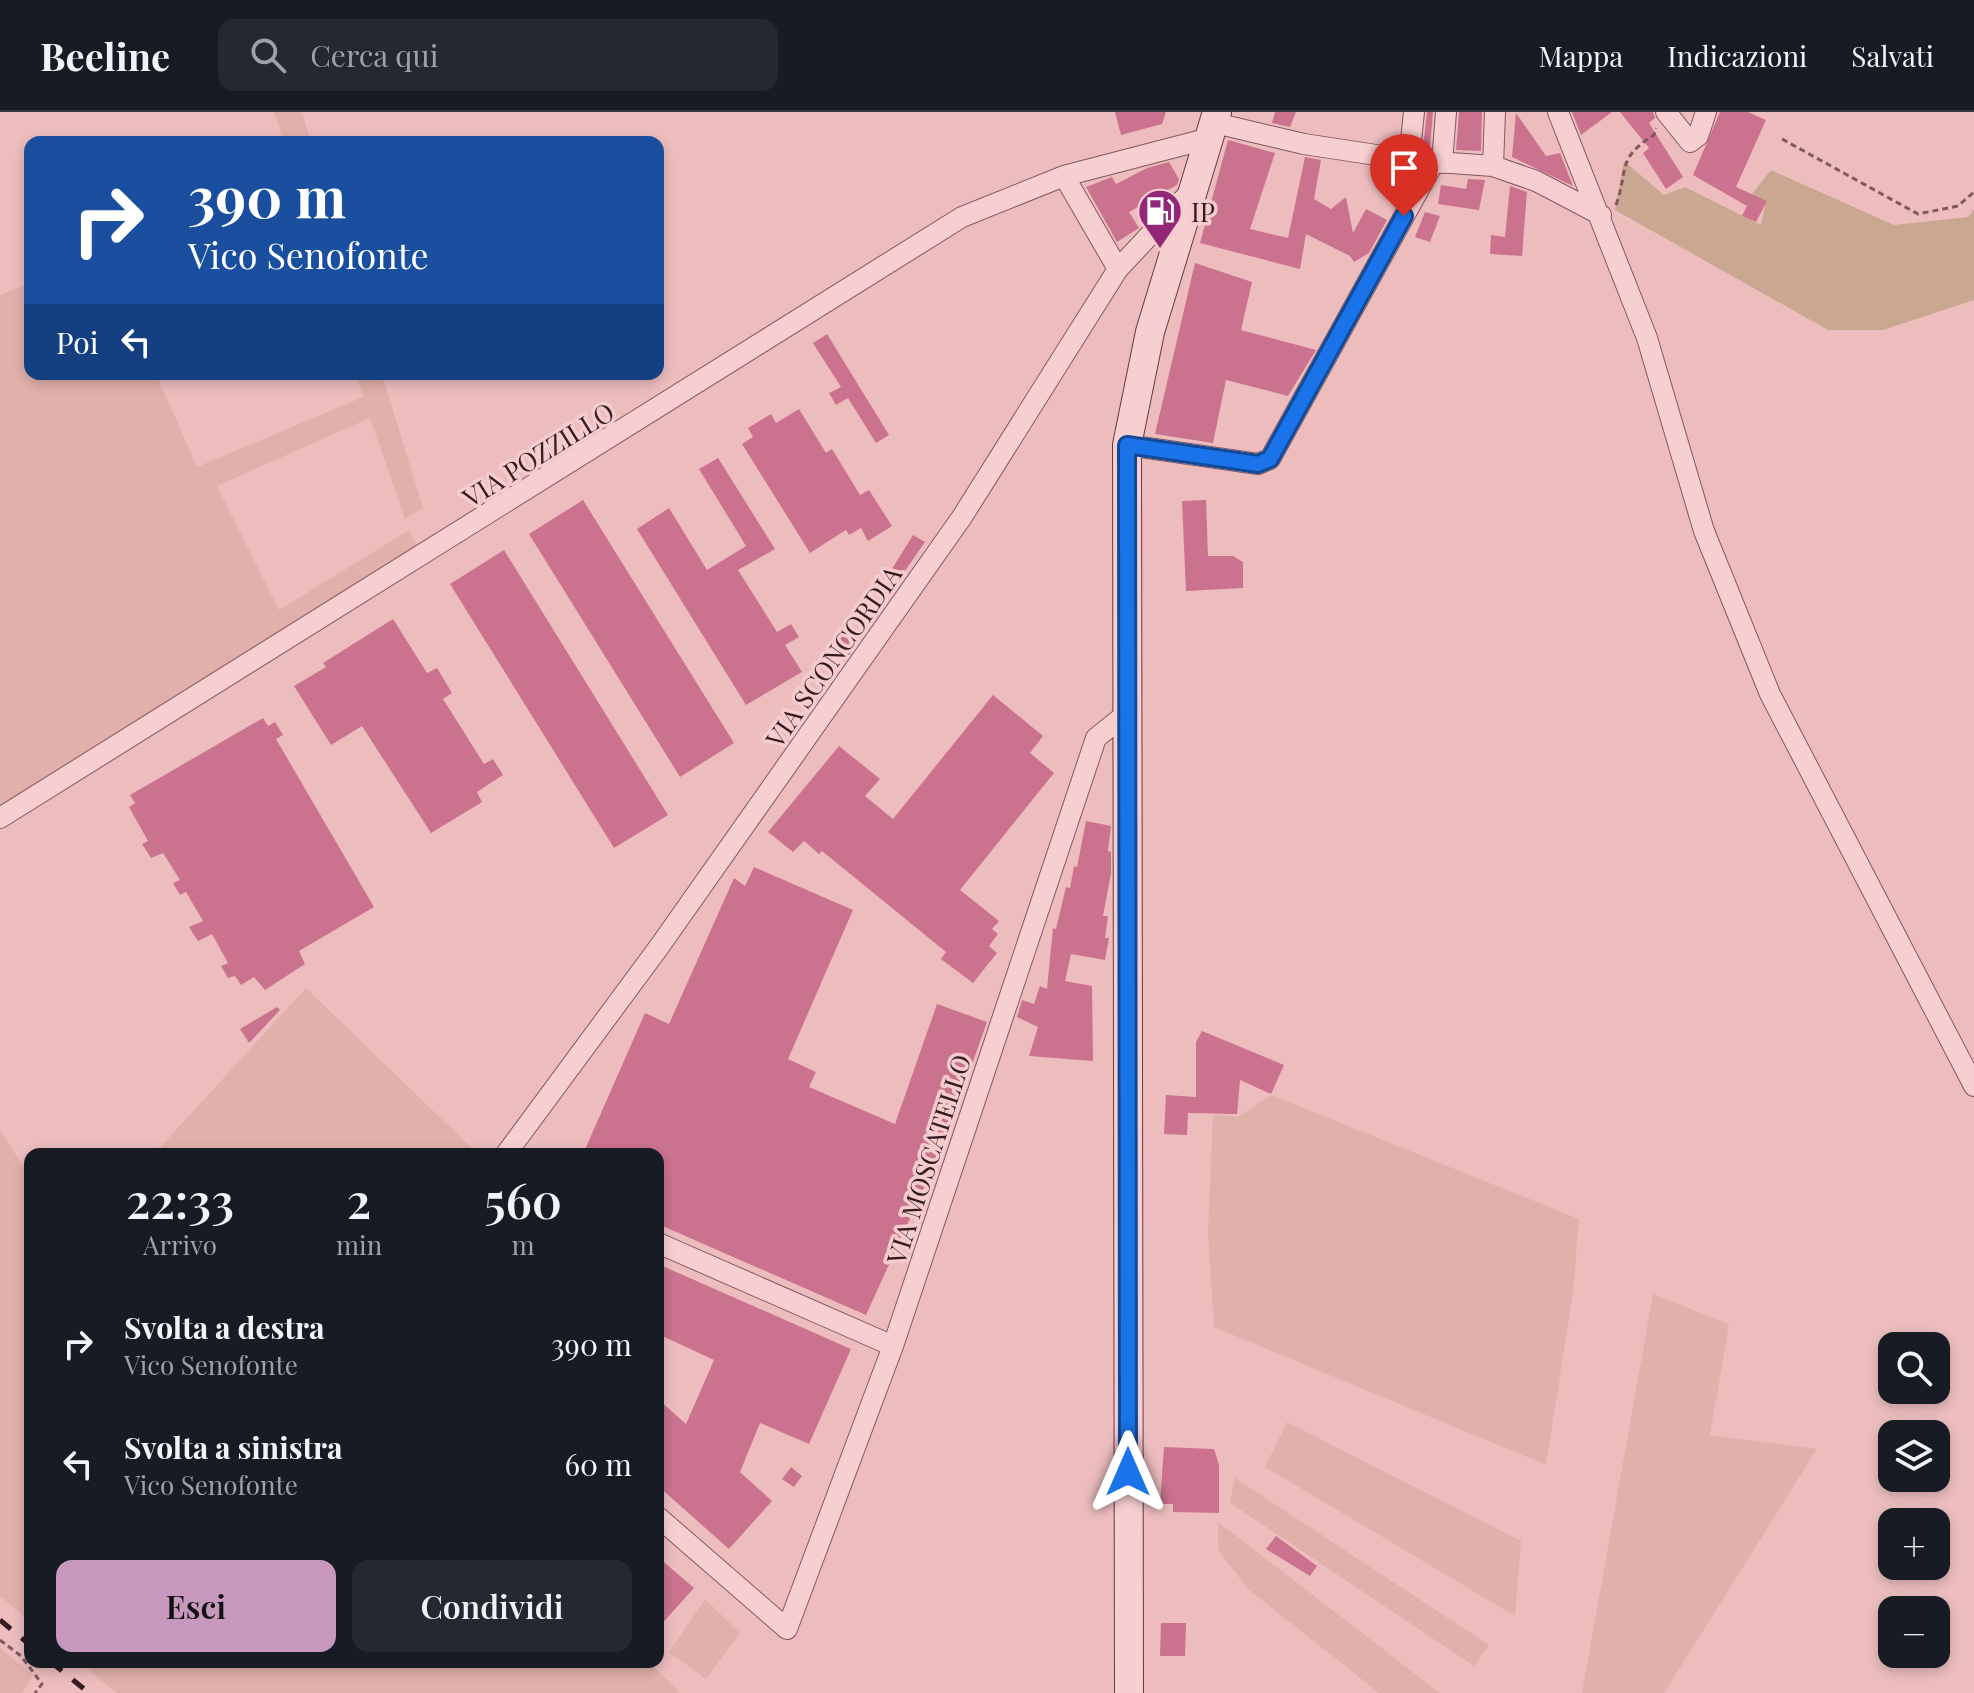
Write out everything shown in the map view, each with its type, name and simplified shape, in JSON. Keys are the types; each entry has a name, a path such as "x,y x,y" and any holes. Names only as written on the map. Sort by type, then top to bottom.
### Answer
{"street":[{"path":"1409,160 1414,112"},
{"path":"1127,445 1258,464 1270,459 1438,163 1446,112"},
{"path":"1493,166 1495,112"},
{"path":"1558,112 1647,338 1704,531 1770,694 1974,1086"},
{"path":"1661,117 1690,142 1698,136 1706,112"},
{"path":"1129,1693 1127,445 1150,332 1214,124 1304,144 1409,160 1493,166 1536,181 1601,215"},
{"name":"VIA POZZILLO","path":"0,818 962,217 1064,176 1214,124"},
{"path":"1064,176 1118,269"},
{"name":"VIA SCONCORDIA","path":"510,1148 659,947 962,517 1118,269 1196,185"},
{"name":"VIA MOSCATELLO","path":"664,1522 787,1629 893,1346 1096,738 1126,714"},
{"path":"664,1246 893,1346"}],"path":[{"path":"1601,215 1615,210 1624,161 1633,148 1654,135 1661,117"},
{"path":"1782,139 1918,214 1958,206 1974,192"},
{"path":"0,1640 24,1660"},
{"path":"30,1668 42,1684 35,1693"}],"shaded area":[{"path":"274,112 302,112 309,136 282,136"},
{"path":"1624,161 1664,195 1685,187 1761,225 1766,201 1752,194 1771,170 1894,225 1969,217 1974,209 1974,300 1883,330 1828,330 1615,210"},
{"path":"24,285 24,380 159,380 197,467 363,397 358,380 384,380 423,508 405,519 370,418 217,486 279,610 409,530 419,550 0,812 0,295"},
{"path":"306,988 472,1148 159,1148"},
{"path":"1271,1095 1579,1219 1573,1293 1546,1465 1214,1327 1208,1234 1213,1115 1238,1117"},
{"path":"0,1130 24,1168 24,1616 0,1596"},
{"path":"1653,1294 1729,1324 1710,1435 1817,1449 1664,1693 1582,1693"},
{"path":"1287,1422 1521,1541 1515,1616 1265,1467"},
{"path":"1235,1478 1489,1645 1474,1666 1230,1503"},
{"path":"1218,1522 1440,1693 1379,1693 1248,1589 1218,1550"},
{"path":"705,1599 740,1633 706,1679 669,1652"},
{"path":"0,1648 33,1675 22,1693 0,1693"},
{"path":"86,1668 655,1668 680,1693 117,1693"}],"building":[{"path":"1115,112 1166,112 1162,124 1121,135"},
{"path":"1275,112 1296,112 1290,127 1272,123"},
{"path":"1427,112 1433,112 1430,148 1423,148"},
{"path":"1459,112 1482,112 1481,151 1456,150"},
{"path":"1572,112 1612,112 1581,135"},
{"path":"1620,112 1653,112 1655,118 1649,123 1683,177 1666,189 1643,153 1649,148"},
{"path":"1720,112 1748,112 1766,120 1736,187 1767,201 1756,222 1742,216 1747,206 1693,175"},
{"path":"1516,113 1546,156 1560,153 1573,186 1512,157"},
{"path":"1228,140 1275,153 1250,229 1288,238 1305,157 1321,160 1314,199 1331,209 1346,197 1353,233 1366,209 1387,220 1369,253 1354,262 1350,256 1306,234 1300,269 1200,243"},
{"path":"1169,162 1179,179 1177,185 1129,212 1139,228 1117,242 1086,187 1112,177 1116,184 1147,168"},
{"path":"1468,179 1485,180 1479,210 1438,204 1441,185 1466,189"},
{"path":"1510,186 1527,192 1522,256 1490,254 1491,235 1505,237"},
{"path":"1425,212 1440,216 1430,242 1415,237"},
{"path":"1195,263 1252,282 1241,330 1316,350 1288,396 1226,380 1213,443 1155,434"},
{"path":"827,334 889,435 876,443 848,398 836,405 829,393 841,387 813,343"},
{"path":"799,409 826,453 832,449 860,495 869,490 892,526 868,541 861,528 849,535 846,530 810,553 742,444 753,437 748,428 771,414 776,423"},
{"path":"718,458 775,549 738,570 777,632 791,624 799,637 785,645 802,672 746,705 637,529 669,508 707,570 746,546 699,469"},
{"path":"583,500 734,743 680,777 529,534"},
{"path":"1206,500 1208,556 1233,556 1243,562 1243,588 1186,591 1182,501"},
{"path":"913,535 925,542 900,578 890,572"},
{"path":"504,550 668,815 614,848 450,584"},
{"path":"393,619 427,673 437,668 452,693 443,699 484,764 493,759 503,775 477,792 482,802 431,833 362,726 331,745 294,686 326,667 323,663"},
{"path":"846,633 852,651 848,657 834,655 826,646"},
{"path":"993,695 1043,736 1030,753 1054,773 960,890 999,921 992,929 998,934 989,946 997,953 973,983 941,959 946,952 822,851 819,854 804,841 793,852 768,832 839,746 880,779 865,796 893,819"},
{"path":"263,718 268,726 275,722 283,735 276,739 374,907 299,951 305,964 265,990 254,977 241,985 235,976 228,978 221,966 228,963 212,934 198,941 189,927 203,921 186,892 180,895 173,883 180,880 163,853 151,858 142,844 148,841 129,807 135,803 130,795"},
{"path":"1086,821 1111,826 1108,851 1111,852 1111,874 1103,916 1108,916 1105,938 1109,938 1105,960 1071,954 1065,981 1092,986 1093,1061 1029,1056 1038,1027 1017,1017 1022,1000 1034,1004 1040,986 1047,989 1053,928 1056,929 1066,887 1070,888 1074,866 1077,867"},
{"path":"754,867 853,910 788,1059 816,1072 809,1087 895,1124 937,1004 987,1022 943,1146 866,1315 664,1227 664,1148 586,1148 645,1013 669,1024 734,878 745,886"},
{"path":"277,1007 280,1010 249,1043 240,1029"},
{"path":"1202,1031 1284,1065 1271,1094 1240,1080 1237,1114 1188,1113 1187,1135 1164,1134 1166,1095 1196,1097 1196,1042"},
{"path":"664,1267 851,1349 809,1444 760,1423 740,1472 772,1501 729,1549 664,1491 664,1404 686,1424 714,1360 664,1337"},
{"path":"1164,1447 1214,1449 1219,1465 1219,1513 1173,1512 1173,1504 1160,1504"},
{"path":"791,1467 802,1476 794,1487 782,1479"},
{"path":"1276,1536 1317,1566 1310,1576 1266,1549"},
{"path":"664,1562 694,1588 664,1621"},
{"path":"1161,1623 1186,1623 1185,1656 1160,1656"}],"railway":[{"path":"0,1620 24,1640"},
{"path":"58,1668 89,1693"}],"place":[{"name":"IP","path":"1160,250"}],"route":[{"path":"1128,1472 1127,445 1258,464 1270,459 1404,216"}]}
